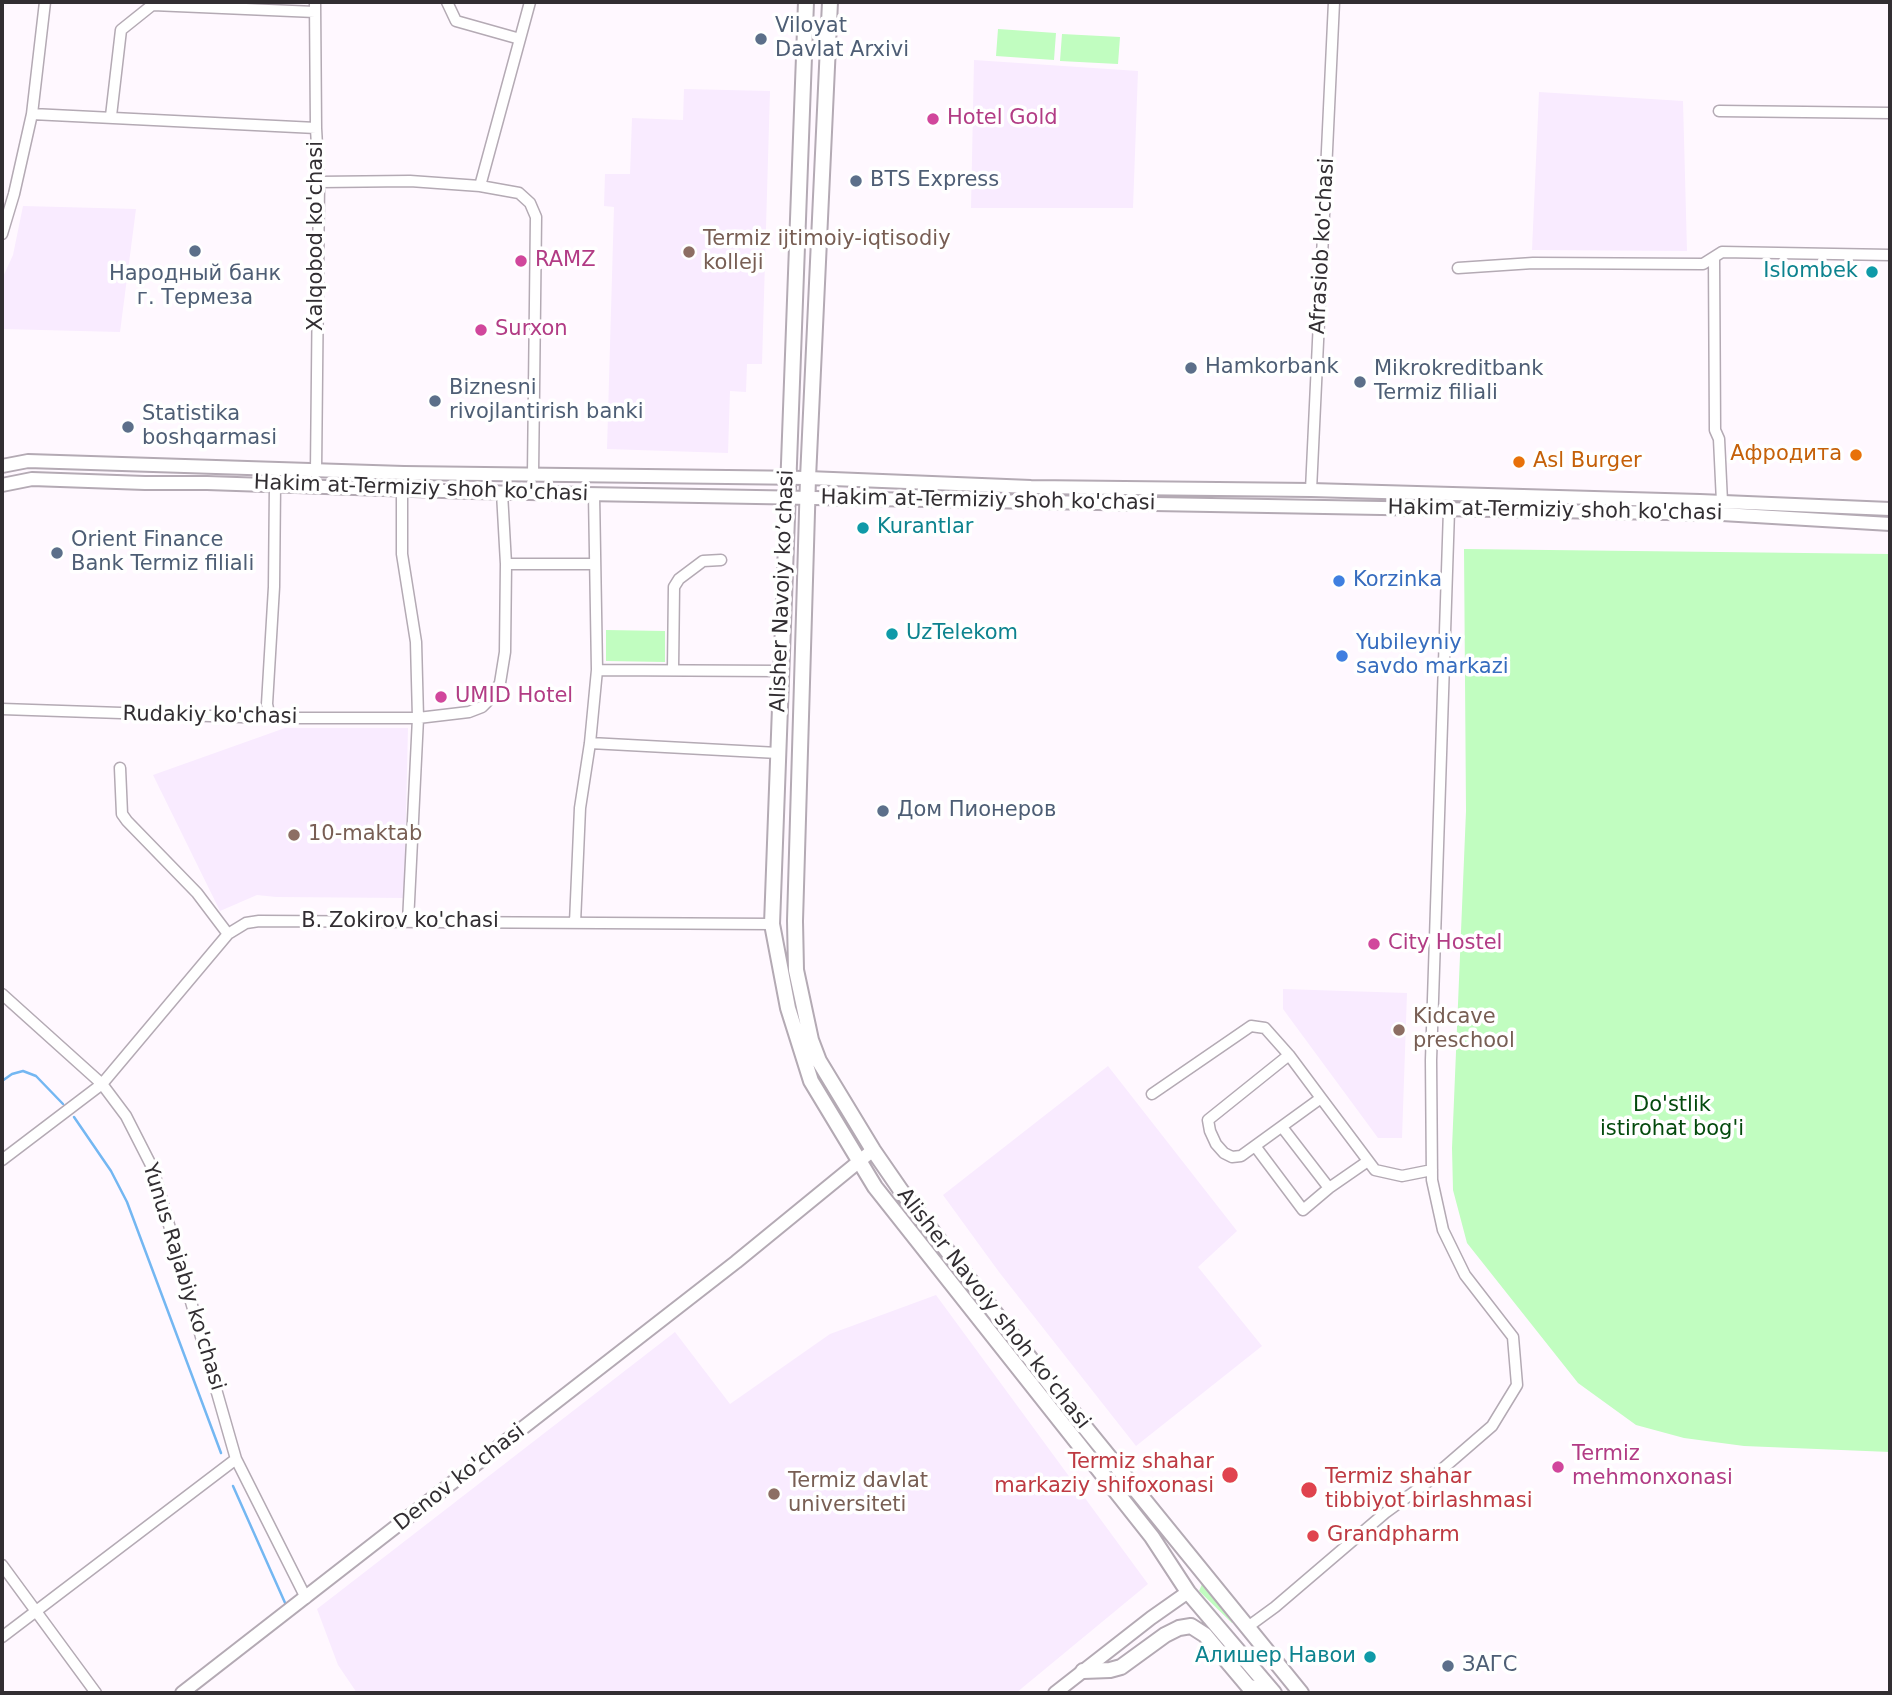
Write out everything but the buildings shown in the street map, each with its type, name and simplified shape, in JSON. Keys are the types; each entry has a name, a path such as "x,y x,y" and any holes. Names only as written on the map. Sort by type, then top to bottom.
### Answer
{"main road":[{"name":"Alisher Navoiy ko’chasi","path":"806,2 772,924 788,1008 811,1082 859,1163"},
{"name":"Alisher Navoiy ko’chasi","path":"830,2 807,498 795,921 796,970 811,1040 819,1061 873,1150"},
{"path":"799,189 821,189"},
{"name":"Hakim at-Termiziy shoh ko'chasi","path":"2,466 28,461 316,471 808,478 1031,487 1311,491 1890,509"},
{"name":"Hakim at-Termiziy shoh ko'chasi","path":"2,485 32,479 787,498 1722,514 1890,524"},
{"name":"Denov ko'chasi","path":"183,1693 736,1262 873,1150"},
{"name":"Alisher Navoiy shoh ko'chasi","path":"873,1150 902,1192 1049,1383 1301,1693"},
{"name":"Alisher Navoiy shoh ko'chasi","path":"859,1163 875,1187 1152,1537 1187,1590 1274,1693"},
{"path":"1055,1693 1187,1590 1188,1578 1193,1574 1206,1574"},
{"path":"1083,1671 1121,1667 1165,1635 1191,1626 1205,1635 1248,1686 1266,1693"},
{"path":"1232,1642 1244,1639 1249,1626"}],"street":[{"path":"2,234 32,114 45,2"},
{"path":"447,2 456,21 520,39"},
{"path":"481,186 530,2"},
{"name":"Afrasiob ko'chasi","path":"1311,491 1334,2"},
{"path":"111,116 121,30 154,3 315,7"},
{"name":"Xalqobod ko'chasi","path":"315,7 319,182 316,471"},
{"path":"1719,111 1890,113"},
{"path":"32,114 316,128"},
{"path":"319,182 410,181 481,186 519,193 530,203 536,217 533,474"},
{"path":"1458,268 1532,263 1703,264 1722,252 1890,255"},
{"path":"1714,257 1715,430 1719,439 1722,502"},
{"path":"270,718 267,704 274,587 275,485"},
{"path":"402,490 402,554 416,642 418,718 408,922"},
{"name":"Rudakiy ko'chasi","path":"2,709 270,718 418,718 469,712 482,707 492,698 499,683 505,652 506,564 502,492"},
{"path":"575,923 580,808 597,670 594,494"},
{"path":"1249,1626 1492,1426 1517,1385 1513,1337 1465,1275 1444,1230 1432,1180 1432,1060 1448,509"},
{"path":"673,669 674,587 679,579 703,561 721,560"},
{"path":"506,564 594,564"},
{"path":"597,670 780,671"},
{"path":"590,743 778,753"},
{"path":"120,768 122,814 197,893 228,934"},
{"name":"B. Zokirov ko'chasi","path":"2,1160 102,1084 228,934 246,923 772,924"},
{"name":"Yunus Rajabiy ko'chasi","path":"2,994 102,1084 126,1115 153,1168 236,1458 306,1598"},
{"path":"1152,1094 1251,1026 1265,1028 1289,1055 1375,1170 1402,1176 1432,1170"},
{"path":"1289,1055 1208,1120 1213,1138 1224,1153 1232,1157 1241,1156 1321,1098"},
{"path":"1282,1126 1329,1188"},
{"path":"1255,1146 1303,1210 1368,1161"},
{"path":"2,1637 236,1458"},
{"path":"2,1565 96,1693"}],"shaded area":[{"path":"974,60 1138,71 1133,208 971,208"},
{"name":"Termiz ijtimoiy-iqtisodiy kolleji","path":"684,89 770,91 762,364 747,364 746,392 730,391 728,453 607,449 614,207 604,206 605,174 630,174 632,118 683,120"},
{"path":"1539,92 1683,101 1687,251 1532,250"},
{"path":"23,206 136,209 120,332 2,329 2,279 13,255"},
{"name":"10-maktab","path":"285,728 408,728 404,898 257,895 220,911 153,775"},
{"path":"1283,989 1407,993 1402,1138 1378,1138 1283,1009"},
{"path":"1108,1066 1237,1231 1198,1267 1262,1346 1136,1446 999,1272 943,1195"},
{"name":"Termiz davlat universiteti","path":"936,1295 1148,1584 1016,1693 357,1693 338,1665 317,1609 675,1332 730,1404 830,1334"}],"green space":[{"path":"998,29 1056,33 1054,60 996,56"},
{"path":"1062,34 1120,37 1118,64 1060,61"},
{"name":"Do'stlik istirohat bog'i","path":"1464,549 1890,554 1890,1452 1744,1446 1684,1438 1636,1425 1578,1383 1467,1243 1453,1190 1452,1148 1466,811"},
{"path":"606,630 665,631 665,662 606,661"},
{"path":"1203,1582 1234,1621 1232,1623 1199,1591"}],"waterway":[{"path":"2,1081 23,1071 36,1076 63,1104"},
{"path":"74,1117 111,1171 127,1202 221,1453"},
{"path":"233,1486 286,1605"}],"place":[{"name":"Viloyat Davlat Arxivi","path":"761,39"},
{"name":"Hotel Gold","path":"933,119"},
{"name":"BTS Express","path":"856,181"},
{"name":"Народный банк г. Термеза","path":"195,251"},
{"name":"Termiz ijtimoiy-iqtisodiy kolleji","path":"689,252"},
{"name":"RAMZ","path":"521,261"},
{"name":"Islombek","path":"1872,272"},
{"name":"Surxon","path":"481,330"},
{"name":"Hamkorbank","path":"1191,368"},
{"name":"Mikrokreditbank Termiz filiali","path":"1360,382"},
{"name":"Biznesni rivojlantirish banki","path":"435,401"},
{"name":"Statistika boshqarmasi","path":"128,427"},
{"name":"Афродита","path":"1856,455"},
{"name":"Asl Burger","path":"1519,462"},
{"name":"Kurantlar","path":"863,528"},
{"name":"Orient Finance Bank Termiz filiali","path":"57,553"},
{"name":"Korzinka","path":"1339,581"},
{"name":"UzTelekom","path":"892,634"},
{"name":"Yubileyniy savdo markazi","path":"1342,656"},
{"name":"UMID Hotel","path":"441,697"},
{"name":"Дом Пионеров","path":"883,811"},
{"name":"10-maktab","path":"294,835"},
{"name":"City Hostel","path":"1374,944"},
{"name":"Kidcave preschool","path":"1399,1030"},
{"name":"Termiz mehmonxonasi","path":"1558,1467"},
{"name":"Termiz shahar markaziy shifoxonasi","path":"1230,1475"},
{"name":"Termiz shahar tibbiyot birlashmasi","path":"1309,1490"},
{"name":"Termiz davlat universiteti","path":"774,1494"},
{"name":"Grandpharm","path":"1313,1536"},
{"name":"Алишер Навои","path":"1370,1657"},
{"name":"ЗАГС","path":"1448,1666"}]}
